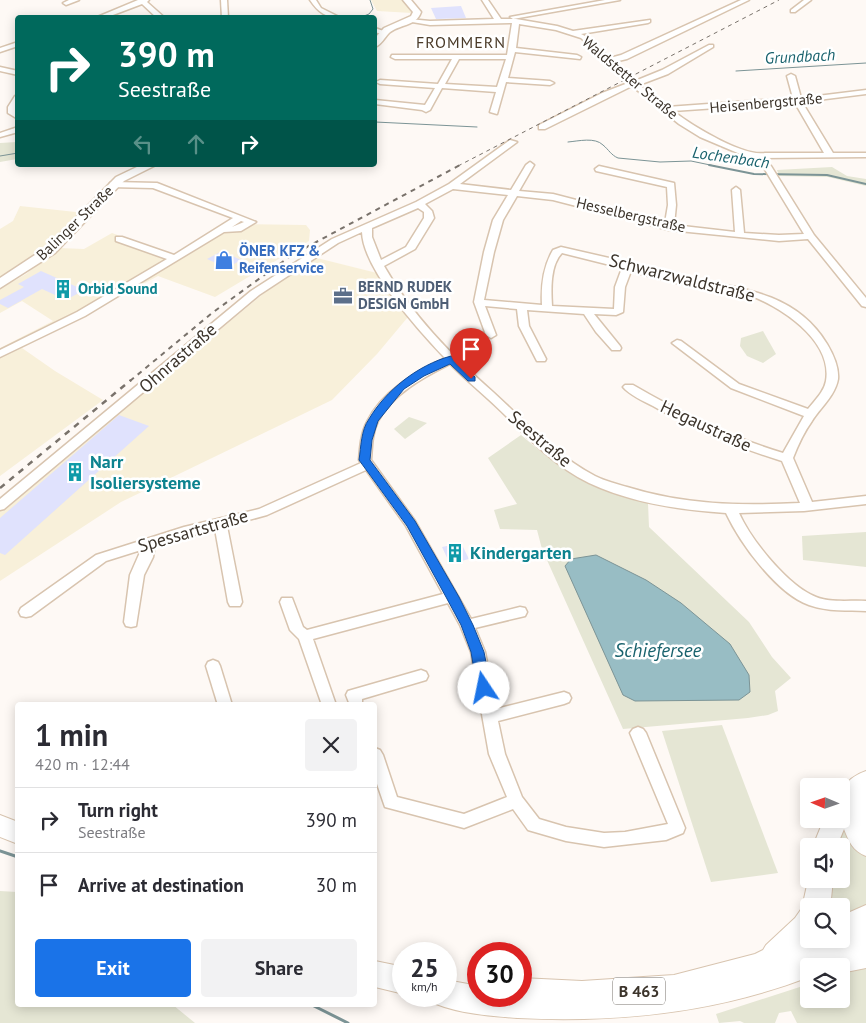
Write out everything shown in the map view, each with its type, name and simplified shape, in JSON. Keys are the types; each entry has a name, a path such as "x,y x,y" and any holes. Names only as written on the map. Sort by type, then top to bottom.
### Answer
{"highway":[{"path":"853,795 853,819 861,840 866,845"},
{"path":"0,826 15,832"},
{"path":"850,925 866,917"},
{"name":"B 463","path":"755,967 779,952 800,931"},
{"name":"B 463","path":"824,958 866,935"},
{"name":"B 463","path":"532,993 582,995 674,988 755,967 802,948"},
{"name":"B 463","path":"850,958 866,955"},
{"name":"B 463","path":"457,996 513,1008 564,1012 625,1010 677,1005 744,990 800,970"},
{"path":"377,975 392,979"}],"main road":[{"path":"377,42 380,40 380,31 415,17 417,12 408,0"},
{"name":"Balinger Straße","path":"0,284 51,250 113,185 132,172 146,167"}],"street":[{"path":"66,3 76,0"},
{"path":"106,15 143,0 159,15"},
{"path":"224,0 226,15"},
{"path":"313,0 319,9 331,15"},
{"path":"485,0 502,21 555,6 617,0"},
{"path":"608,61 624,57 746,0"},
{"path":"793,11 808,0"},
{"name":"Waldstetter Straße","path":"409,21 430,23 516,21 539,24 574,33 591,42 608,61 665,109 703,134 755,157"},
{"path":"494,112 511,54 516,21"},
{"path":"574,33 648,21"},
{"path":"0,50 15,45"},
{"path":"542,127 605,94 665,72 711,46"},
{"path":"395,57 457,57 511,54 577,57"},
{"path":"377,102 426,109 457,57"},
{"path":"0,69 15,72"},
{"path":"791,76 798,101 830,155"},
{"path":"503,80 550,83"},
{"path":"380,82 501,90"},
{"name":"Heisenbergstraße","path":"665,109 716,108 798,101 866,92"},
{"path":"0,135 15,130"},
{"path":"367,228 420,204 452,186 513,142"},
{"path":"755,157 765,155 866,154"},
{"path":"755,157 767,166 810,236 866,304"},
{"path":"491,335 479,302 489,252 498,220 530,166"},
{"path":"599,168 671,185 672,206 669,227"},
{"path":"0,354 81,314 175,259 240,218 154,185 113,185"},
{"name":"Hesselbergstraße","path":"452,186 553,197 669,227 778,238 810,236"},
{"path":"736,190 740,235"},
{"path":"379,265 410,249 429,218 428,211 420,204"},
{"name":"Seestraße","path":"367,228 366,234 389,284 410,313 451,359 511,415 528,434 554,455 592,480 646,498 703,506 808,506 866,500"},
{"name":"Ohnrastraße","path":"0,506 255,293 335,241 367,228"},
{"path":"119,239 175,259"},
{"name":"Schwarzwaldstraße","path":"547,310 548,274 556,252 561,250 628,265 667,278 740,289 773,302 792,314 812,331 825,348 831,367 832,380 827,393 810,414 797,435 787,458"},
{"path":"479,302 547,310 616,312 619,310 620,287 628,265"},
{"path":"522,307 524,326 542,359"},
{"path":"588,312 600,330 616,348"},
{"path":"677,343 735,386 810,414"},
{"path":"451,359 421,374 401,387 380,410 373,420 367,440 365,460 411,524 467,625 478,652 497,754 516,801 534,825 585,837 604,840 625,839 666,833 676,828 668,803 638,733"},
{"name":"Hegaustraße","path":"629,386 669,412 707,431 749,448 787,458"},
{"path":"787,458 808,506"},
{"name":"Spessartstraße","path":"26,612 101,558 148,543 262,512 368,465"},
{"path":"730,507 742,531 781,578 800,593 811,601 822,604 866,606"},
{"path":"220,523 236,602"},
{"path":"131,622 137,575 146,558 148,543"},
{"path":"305,636 452,597"},
{"path":"287,602 297,630 305,636 328,702"},
{"path":"467,625 520,612"},
{"path":"213,666 225,702"},
{"path":"353,702 353,695 422,676"},
{"path":"491,716 564,698"},
{"path":"377,761 391,802 464,822 516,801"}],"shaded area":[{"path":"371,0 404,0 412,7 412,13 377,11"},
{"path":"20,206 85,213 49,247 0,277 0,229 13,221"},
{"path":"237,224 306,225 310,230 309,241 215,297 158,276 22,348 55,371 103,400 0,476 0,348 53,321 22,301 0,313 0,289 26,274 59,248 84,249 112,233 175,256"},
{"path":"313,257 377,273 408,317 377,354 332,400 121,502 0,581 0,507 123,410 286,275"}],"green space":[{"path":"15,142 15,159 0,162 0,143"},
{"path":"832,167 847,176 866,179 866,186 828,177 779,176 777,170"},
{"path":"763,331 776,354 763,363 747,356 740,346 741,338"},
{"path":"409,417 427,423 405,439 394,429"},
{"path":"521,435 546,456 584,481 648,503 649,527 749,622 772,657 791,678 775,691 778,711 768,715 748,718 623,729 542,549 537,530 500,529 494,510 517,504 488,458"},
{"path":"866,532 866,567 803,560 802,536"},
{"path":"722,725 778,873 711,882 662,731"},
{"path":"850,825 866,851 866,908 850,918 850,898 826,898 828,888 850,888 850,838 836,837 840,828 850,828"},
{"path":"0,891 15,892 15,1007 175,1007 195,1023 0,1023"},
{"path":"866,962 866,1023 797,1023 791,1011 779,1013 775,1023 744,1023 740,1021 719,1023 716,1014 800,987 800,1008 850,1008 850,968"}],"water":[{"name":"Schiefersee","path":"596,555 646,580 681,603 730,644 749,675 750,692 739,700 635,701 623,695 565,566 571,559"}],"building":[{"path":"461,6 466,18 436,19 431,8"},
{"name":"ÖNER KFZ & Reifenservice","path":"222,251 241,260 227,268 207,259"},
{"name":"Orbid Sound","path":"41,271 84,290 66,300 42,289 8,308 0,304 0,300 24,287 18,284"},
{"name":"Narr Isoliersysteme","path":"119,415 149,426 5,555 0,553 0,518"},
{"name":"Kindergarten","path":"461,543 469,559 450,564 442,547"}],"waterway":[{"path":"366,15 373,9 370,0"},
{"name":"Grundbach","path":"736,71 866,63"},
{"name":"Lochenbach","path":"377,122 477,127"},
{"name":"Lochenbach","path":"568,142 596,141 618,158 660,162 691,161 715,166"},
{"path":"0,156 15,154"},
{"name":"Lochenbach","path":"709,165 754,174 827,175 866,184"},
{"path":"0,851 15,856"},
{"path":"316,1007 348,1023"}],"railway":[{"path":"458,166 779,0"},
{"path":"130,381 212,313 292,255 460,165"},
{"path":"0,488 131,380"}],"place":[{"name":"ÖNER KFZ & Reifenservice","path":"224,260"},
{"name":"Orbid Sound","path":"63,289"},
{"name":"BERND RUDEK DESIGN GmbH","path":"343,296"},
{"name":"Narr Isoliersysteme","path":"75,472"},
{"name":"Kindergarten","path":"455,553"}],"district":[{"name":"FROMMERN","path":"461,42"}],"route":[{"path":"471,379 451,359 421,374 401,387 373,420 367,440 365,460 411,524 434,562 467,625 478,652 484,688"}]}
